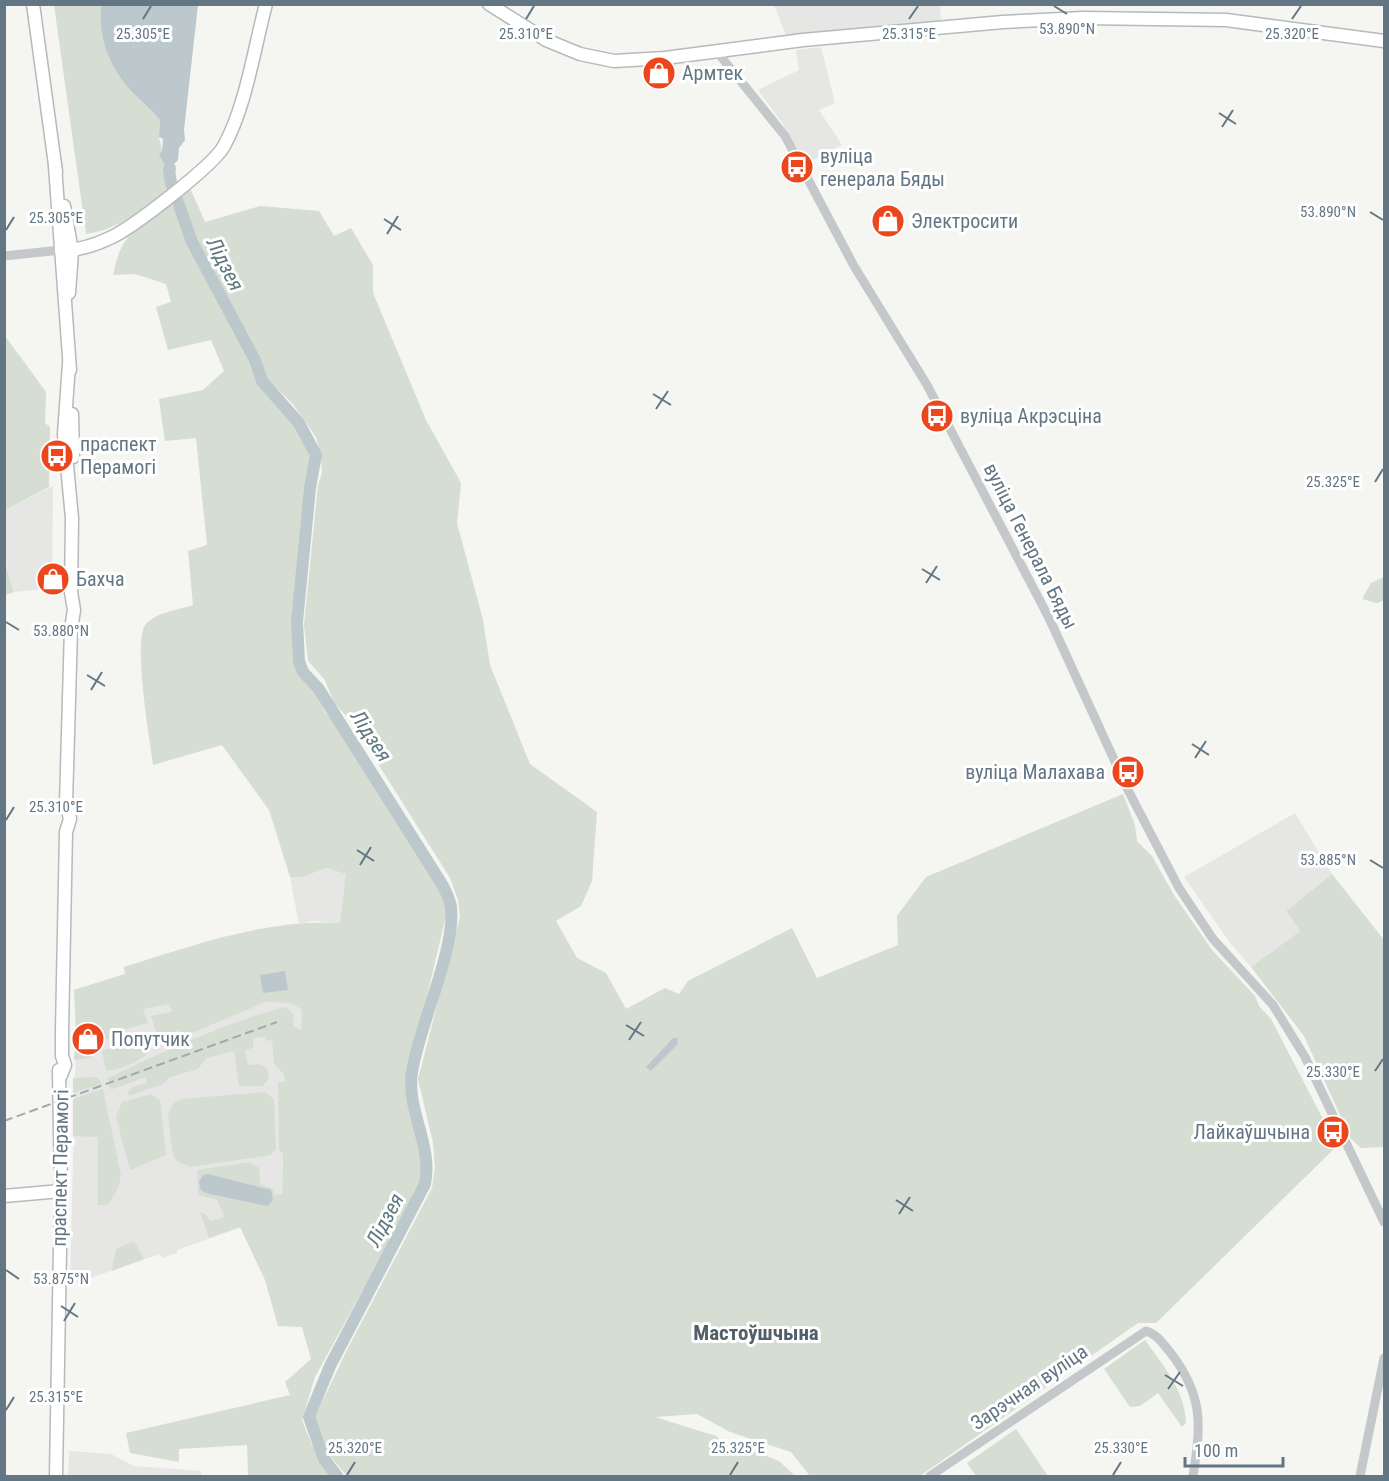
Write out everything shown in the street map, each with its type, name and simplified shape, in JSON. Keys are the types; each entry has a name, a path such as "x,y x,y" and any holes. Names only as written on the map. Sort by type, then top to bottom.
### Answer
{"main road":[{"name":"праспект Перамогі","path":"33,4 67,251 69,364 64,434 70,488 71,592 74,610 71,629 66,803 70,819 66,832 62,1056 66,1065 62,1076 56,1476"},
{"path":"67,251 111,238 181,186 223,148 237,114 266,4"},
{"path":"489,4 546,40 580,54 624,61 1002,22 1083,18 1226,20 1384,41"},
{"path":"4,1196 61,1191"}],"street":[{"name":"вуліца Генерала Бяды","path":"718,53 785,136 854,266 939,406 1049,618 1129,792 1184,897 1213,939 1273,1005 1305,1057 1384,1222"},
{"path":"4,256 67,251"},
{"name":"Зарэчная вуліца","path":"930,1476 1142,1331 1149,1331 1158,1337 1182,1368 1198,1406 1199,1426 1193,1476"},
{"path":"1360,1476 1384,1358"}],"shaded area":[{"path":"54,5 101,5 102,30 114,65 128,87 160,120 159,137 169,185 166,190 138,212 119,223 98,232 86,234"},
{"path":"101,5 198,5 184,130 185,140 179,148 178,160 174,164 176,167 174,181 169,185 168,172 159,154 162,151 163,139 159,137 160,120 128,87 113,66 104,43"},
{"path":"774,5 940,5 941,21 786,35"},
{"path":"821,47 835,103 819,110 842,145 806,164 783,124 758,90 799,70 796,50"},
{"path":"190,188 205,222 260,206 319,211 334,236 351,228 373,265 373,293 426,420 461,483 457,523 483,620 490,665 530,764 597,812 592,881 581,906 556,921 577,958 606,973 626,1009 665,988 679,994 688,981 792,928 817,978 898,945 897,916 926,877 1123,794 1135,825 1137,841 1152,856 1174,895 1212,950 1255,996 1259,1006 1271,1019 1337,1146 1156,1323 1138,1323 920,1476 810,1476 791,1452 730,1432 697,1414 655,1417 716,1436 729,1447 753,1451 779,1461 795,1476 347,1476 330,1456 314,1419 347,1350 432,1188 435,1167 433,1143 418,1079 460,917 458,900 450,878 351,721 334,703 325,680 308,661 304,625 318,485 322,473 321,457 316,437 293,404 268,380 253,344 198,242 179,195"},
{"path":"172,205 262,386 298,427 313,456 291,624 297,671 313,689 325,712 341,729 439,886 446,902 446,916 407,1080 415,1130 421,1146 421,1184 315,1377 302,1420 312,1445 335,1476 248,1476 247,1445 179,1449 179,1462 130,1453 126,1433 290,1395 285,1382 311,1359 302,1327 278,1326 265,1280 240,1227 209,1238 200,1212 208,1216 210,1221 225,1217 216,1199 198,1195 197,1170 250,1162 259,1168 260,1184 273,1189 275,1195 282,1194 283,1153 279,1150 278,1082 285,1082 284,1074 274,1064 272,1040 266,1041 266,1037 253,1038 253,1048 245,1050 248,1065 259,1064 267,1068 269,1079 262,1086 239,1086 234,1051 206,1058 198,1069 170,1077 163,1084 129,1096 128,1092 132,1087 147,1083 146,1077 113,1089 110,1089 108,1078 217,1030 284,1007 293,1014 293,1026 301,1030 302,1010 291,1003 266,1002 182,1037 179,1030 158,1038 151,1016 172,1012 169,1004 143,1009 148,1023 109,1034 110,1039 102,1040 100,1032 90,1034 87,1031 76,1032 74,990 125,974 124,967 231,935 286,925 340,923 346,874 326,868 303,877 290,877 269,810 222,745 153,765 141,668 142,633 146,624 156,617 193,605 188,551 207,545 196,438 165,441 159,399 203,390 224,371 211,340 168,350 156,307 171,302 166,284 135,274 113,275 116,261 125,241 166,206"},
{"path":"5,336 46,392 45,423 50,427 49,487 5,510"},
{"path":"53,486 52,588 14,592 5,559 5,510"},
{"path":"4,559 14,592 5,595 4,595"},
{"path":"1384,577 1384,600 1377,603 1362,599 1371,583"},
{"path":"1295,813 1332,874 1286,911 1300,931 1251,967 1231,944 1184,877"},
{"path":"326,868 347,874 341,923 313,921 299,924 290,877 303,877"},
{"path":"1332,874 1384,940 1384,1147 1361,1148 1351,1139 1304,1036 1251,967 1300,931 1286,911"},
{"path":"225,936 304,966 298,1100 284,1121 281,1213 177,1250 177,1253 162,1258 160,1254 70,1285 76,1032 74,990 125,974 124,967"},
{"path":"285,971 288,990 263,993 260,975"},
{"path":"142,1036 151,1039 152,1049 148,1053 123,1067 106,1070 102,1051 141,1039"},
{"path":"673,1038 678,1038 677,1045 651,1071 646,1067"},
{"path":"88,1043 91,1058 74,1060 75,1045"},
{"path":"97,1077 102,1084 73,1093 73,1078"},
{"path":"103,1089 121,1176 118,1188 108,1205 98,1205 98,1137 73,1136 73,1099"},
{"path":"265,1092 274,1099 276,1149 271,1155 191,1167 178,1162 173,1156 168,1114 174,1103 181,1099"},
{"path":"151,1094 160,1100 166,1155 130,1170 116,1117 122,1102"},
{"path":"208,1174 271,1190 273,1200 267,1206 206,1193 201,1190 199,1182 203,1175"},
{"path":"134,1241 144,1259 112,1271 116,1249"},
{"path":"1145,1340 1166,1369 1182,1400 1186,1423 1182,1427 1158,1393 1140,1406 1130,1407 1104,1369"},
{"path":"1016,1429 1048,1476 976,1476 967,1463"},
{"path":"69,1451 111,1454 134,1466 201,1471 201,1476 68,1476"}],"waterway":[{"name":"Лідзея","path":"169,170 171,183 192,242 255,360 262,381 299,423 316,455 310,488 297,622 299,661 303,672 318,688 440,881 451,907 451,924 443,966 412,1072 413,1100 426,1155 425,1184 330,1366 309,1417 324,1459 337,1476"}],"railway":[{"path":"4,1121 277,1022"}],"place":[{"name":"Армтек","path":"659,73"},
{"name":"вуліца генерала Бяды","path":"797,167"},
{"name":"Электросити","path":"888,221"},
{"name":"вуліца Акрэсціна","path":"937,416"},
{"name":"праспект Перамогі","path":"57,456"},
{"name":"Бахча","path":"53,579"},
{"name":"вуліца Малахава","path":"1128,772"},
{"name":"Попутчик","path":"88,1039"},
{"name":"Лайкаўшчына","path":"1333,1132"}],"district":[{"name":"Мастоўшчына","path":"756,1333"}]}
